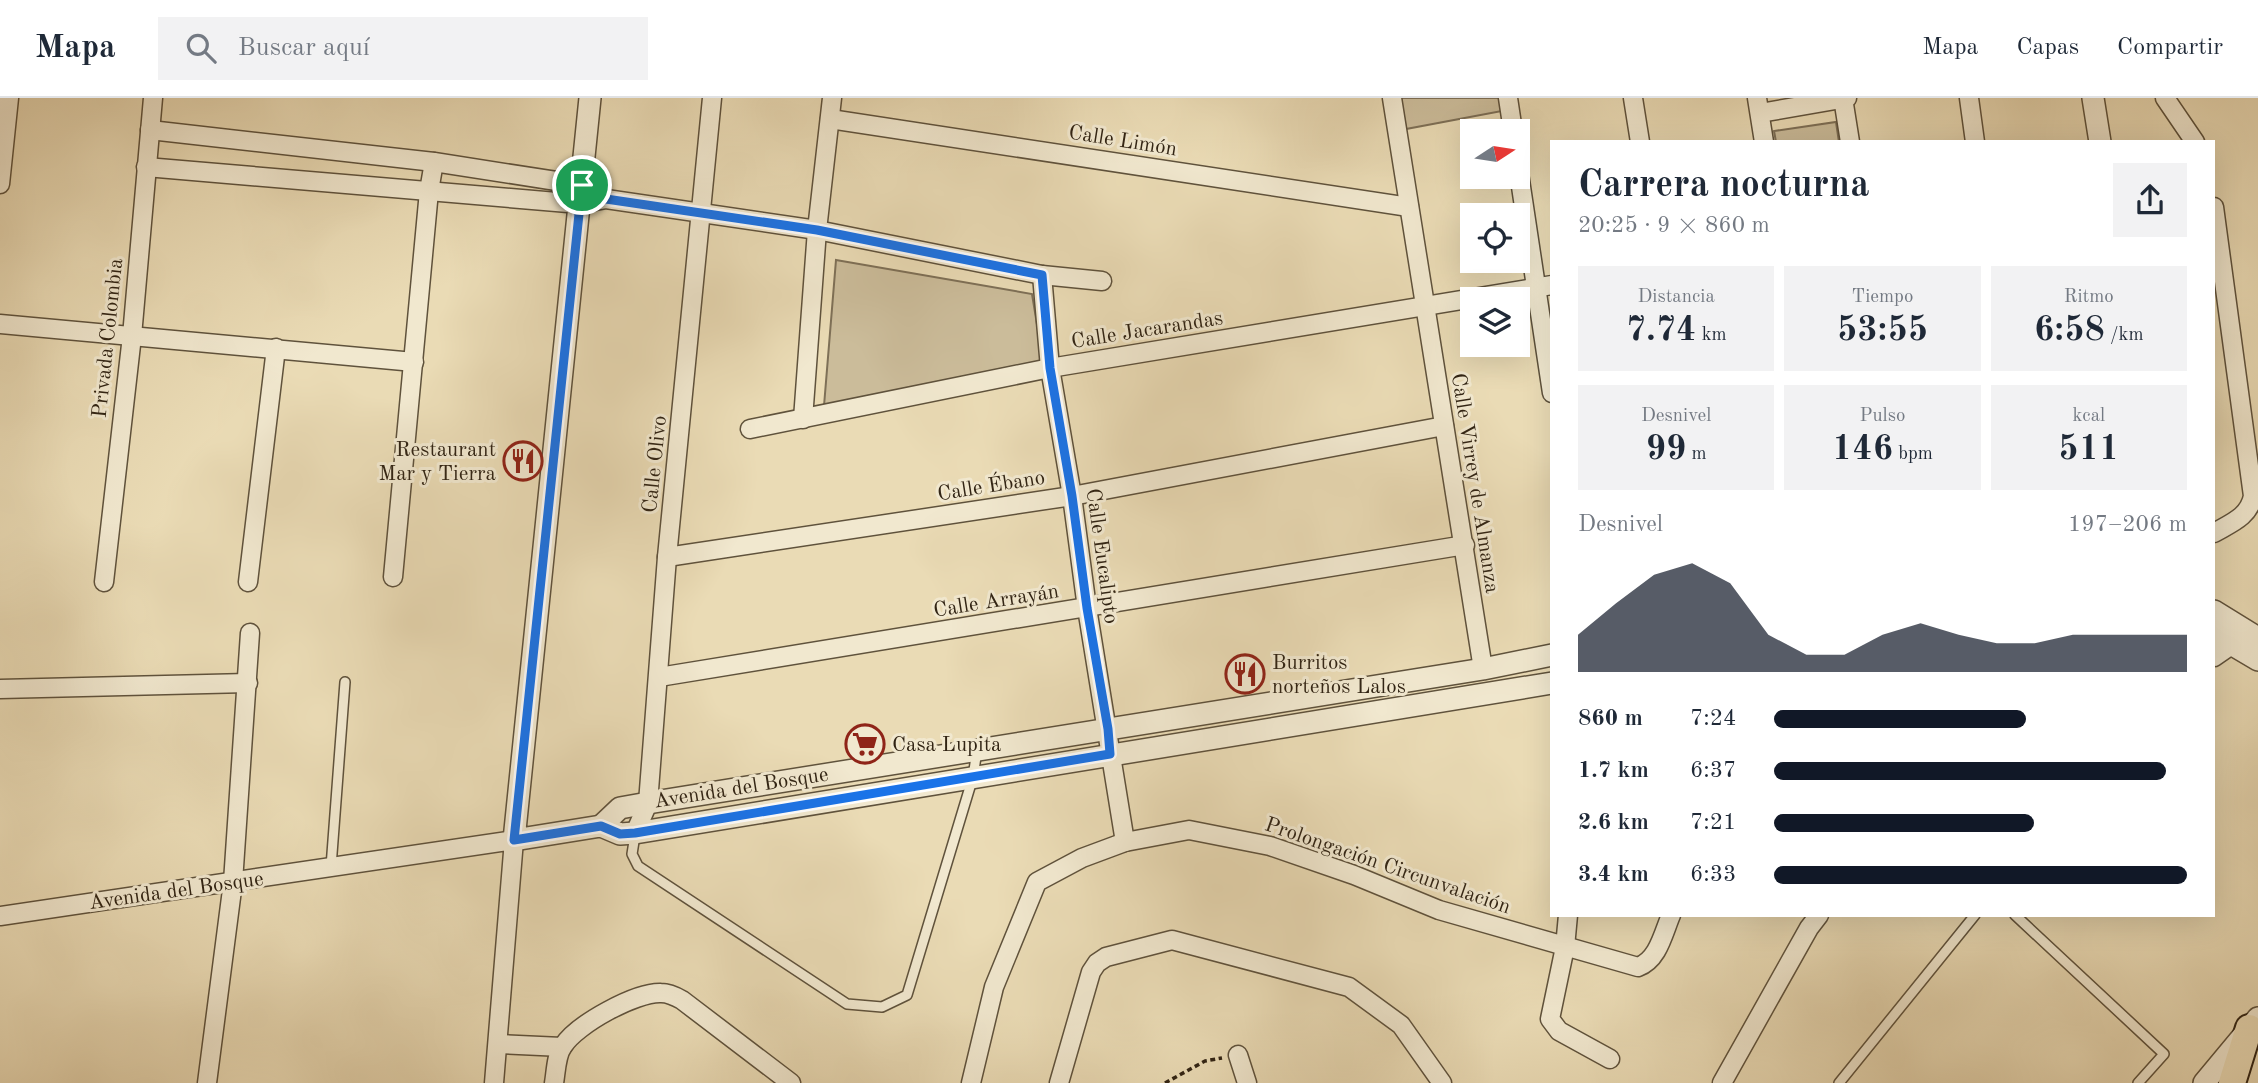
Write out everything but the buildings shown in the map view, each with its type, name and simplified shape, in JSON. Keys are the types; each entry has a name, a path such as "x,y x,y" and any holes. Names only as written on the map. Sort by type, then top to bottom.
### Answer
{"main road":[{"path":"2234,1083 2254,1023"},
{"path":"2234,1083 2258,1058"}],"street":[{"path":"0,184 9,98"},
{"name":"Privada Colombia","path":"104,582 132,336 153,98"},
{"path":"494,1083 514,840 590,98"},
{"name":"Calle Olivo","path":"635,833 648,803 667,556 712,98"},
{"path":"803,419 817,230 832,98"},
{"name":"Calle Virrey de Almanza","path":"1392,98 1483,669"},
{"path":"1508,98 1511,119"},
{"path":"1633,98 1640,140"},
{"path":"1765,140 1758,106 1844,98 1850,140"},
{"path":"1969,98 1975,140"},
{"path":"2093,98 2100,140"},
{"path":"2165,98 2194,140"},
{"name":"Calle Limón","path":"830,119 1409,207"},
{"path":"150,130 434,162 606,199 817,230 1042,275 1102,281"},
{"path":"393,577 429,191 434,162"},
{"path":"146,166 429,191 581,194"},
{"path":"1523,189 1544,286 1550,366"},
{"path":"2215,214 2253,496 2245,515 2215,532"},
{"name":"Calle Eucalipto","path":"1042,275 1050,368 1125,842"},
{"name":"Calle Jacarandas","path":"750,429 1050,368 1544,286"},
{"path":"0,324 414,362"},
{"path":"248,582 276,348"},
{"name":"Calle Ébano","path":"667,556 1072,496 1444,426"},
{"name":"Calle Arrayán","path":"659,677 1465,545"},
{"path":"2215,612 2255,634"},
{"path":"207,1083 233,882 250,633"},
{"path":"2219,645 2255,634"},
{"path":"2219,645 2258,660"},
{"name":"Avenida del Bosque","path":"601,826 620,808 1483,669 1550,655"},
{"path":"0,689 248,683"},
{"name":"Avenida del Bosque","path":"0,916 601,826 620,834 635,833 1550,683"},
{"name":"Prolongación Circunvalación","path":"971,1083 994,987 1037,882 1082,858 1125,842 1189,830 1270,846 1354,875 1439,910 1638,967 1647,964 1670,917"},
{"path":"1568,917 1565,947 1550,1019 1559,1031 1610,1059"},
{"path":"1722,1083 1817,917"},
{"path":"1059,1083 1091,972 1097,963 1105,957 1172,940 1349,987 1401,1025 1442,1083"},
{"path":"554,1083 562,1047 575,1033 617,1005 659,992 682,1000 733,1036 791,1083"},
{"path":"2204,1083 2254,1023"},
{"path":"498,1044 562,1047"},
{"path":"1238,1055 1247,1083"}],"lane":[{"path":"331,867 345,682"},
{"path":"635,833 632,854 638,866 847,1004 882,1007 907,995 973,777 977,750"},
{"path":"1839,1083 1973,917"},
{"path":"2017,917 2164,1054 2138,1083"}],"path":[{"path":"1165,1083 1205,1061 1238,1055"}],"shaded area":[{"path":"1401,98 1500,98 1502,111 1406,129"},
{"path":"1836,122 1839,140 1776,140 1774,131"},
{"path":"836,260 1032,294 1044,367 824,406"}],"place":[{"name":"Restaurant Mar y Tierra","path":"523,461"},
{"name":"Burritos norteños Lalos","path":"1245,674"},
{"name":"Casa Lupita","path":"865,744"}],"route":[{"path":"582,185 606,199 817,230 1042,275 1050,368 1110,754 635,833 620,834 601,826 514,840 582,185"}]}
